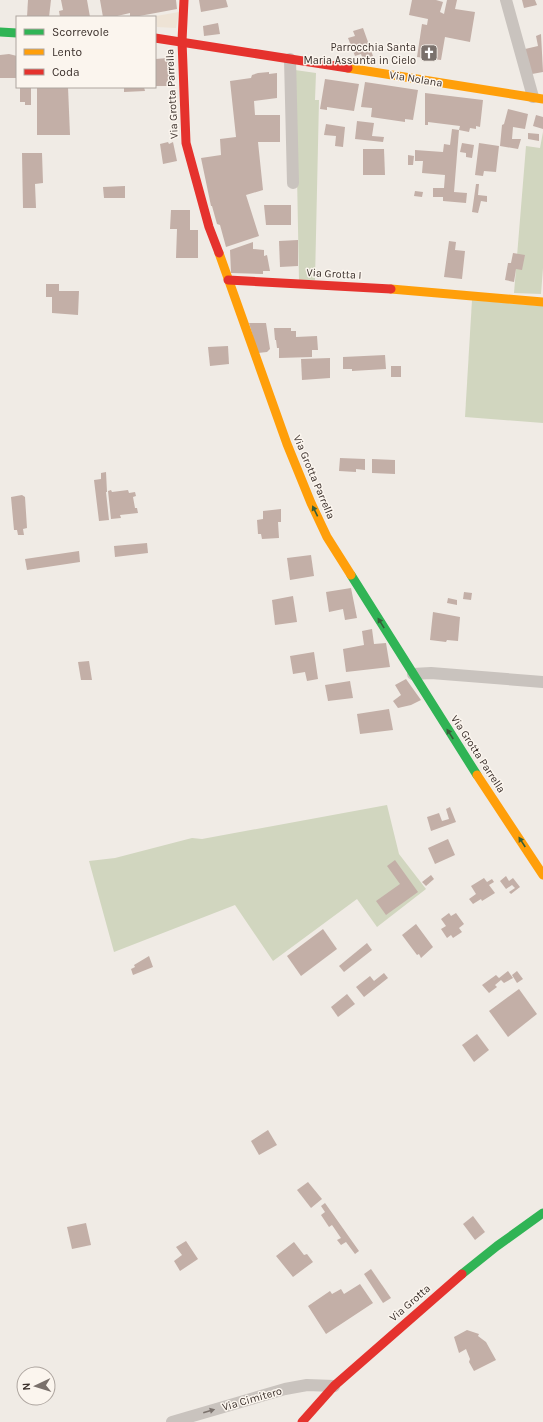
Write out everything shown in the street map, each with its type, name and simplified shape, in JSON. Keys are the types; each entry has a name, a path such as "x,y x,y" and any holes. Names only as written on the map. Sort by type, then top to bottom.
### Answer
{"street":[{"name":"Via Grotta Parrella","path":"184,0 182,41 186,143 209,227 287,444 310,502 327,537 413,674 543,874"},
{"name":"Via Nolana","path":"156,38 538,98 506,0"},
{"path":"0,32 16,33"},
{"path":"290,59 293,183"},
{"name":"Via Grotta I","path":"228,280 438,292 543,302"},
{"path":"413,674 431,673 543,682"},
{"name":"Via Grotta","path":"302,1422 334,1386 445,1288 497,1246 543,1214"},
{"name":"Via Cimitero","path":"172,1422 285,1389 307,1385 334,1386"}],"green space":[{"path":"295,70 316,73 315,100 319,100 315,280 299,280"},
{"path":"543,132 543,268 541,294 514,293 526,146 540,148"},
{"path":"472,300 543,306 543,423 465,417"},
{"path":"387,805 399,854 426,889 377,927 357,899 273,961 235,905 114,952 89,861 115,858 192,838 202,839"}],"shaded area":[{"path":"179,12 176,28 157,27 156,16"}],"building":[{"path":"28,0 51,0 49,16 27,16"},
{"path":"61,0 87,0 90,16 60,16 59,11 63,10"},
{"path":"100,0 176,0 177,9 139,16 130,16 130,13 117,16 103,16"},
{"path":"199,0 226,0 228,7 201,12"},
{"path":"412,0 436,0 443,2 440,12 444,14 447,0 457,0 455,9 475,12 470,42 445,37 441,60 417,57 422,24 427,25 428,19 409,15"},
{"path":"522,0 535,0 537,5 524,8"},
{"path":"218,23 220,34 204,36 203,26"},
{"path":"363,28 373,56 363,59 361,54 355,56 348,38 355,36 353,31"},
{"path":"541,34 543,72 532,74 525,49 538,46 536,36"},
{"path":"9,54 16,56 16,78 0,78 0,55"},
{"path":"169,58 171,86 156,86 156,59"},
{"path":"269,72 269,74 277,73 277,98 254,101 255,115 280,115 280,142 258,142 263,190 246,195 259,236 226,247 220,225 217,224 211,206 201,158 221,155 220,139 236,137 230,81 251,78 252,75 258,73"},
{"path":"325,79 359,84 354,111 327,107 327,110 320,109"},
{"path":"365,82 418,90 413,120 405,119 405,122 371,117 372,108 361,107"},
{"path":"20,88 31,88 31,105 25,105 25,102 20,102"},
{"path":"37,88 68,88 70,135 37,135"},
{"path":"124,88 144,88 145,91 124,92"},
{"path":"425,93 483,100 480,127 476,126 476,129 470,128 469,132 459,130 460,126 428,122 428,125 425,125"},
{"path":"508,109 528,114 525,129 513,127 512,139 521,139 518,149 500,146 502,125 504,124"},
{"path":"536,115 543,117 543,129 533,126"},
{"path":"357,121 374,123 372,136 384,137 383,142 355,139"},
{"path":"326,124 345,127 343,147 335,146 336,136 324,135"},
{"path":"452,129 459,130 454,192 467,193 466,203 443,201 443,197 433,197 433,188 444,188 445,175 422,173 423,161 415,161 415,150 443,152 444,144 450,145"},
{"path":"528,133 539,134 539,141 528,139"},
{"path":"168,142 169,144 173,142 177,161 163,164 160,144"},
{"path":"462,143 474,145 472,158 466,157 466,153 460,152"},
{"path":"479,143 499,146 496,172 484,171 483,176 475,175"},
{"path":"363,149 384,149 385,175 363,175"},
{"path":"22,153 42,153 43,183 35,184 36,208 23,208"},
{"path":"408,155 414,156 413,165 408,165"},
{"path":"476,184 479,184 478,195 487,196 487,202 481,201 478,213 472,212"},
{"path":"125,186 125,198 104,198 103,187"},
{"path":"415,191 423,192 422,197 414,196"},
{"path":"264,205 291,205 291,225 266,225"},
{"path":"171,210 190,210 190,230 198,230 198,258 176,258 177,229 170,229"},
{"path":"298,240 298,266 280,267 279,241"},
{"path":"449,241 456,242 455,250 465,251 462,279 444,277"},
{"path":"253,242 253,249 264,250 264,256 267,255 270,271 263,271 263,274 231,273 230,250"},
{"path":"513,253 525,255 522,270 516,269 514,282 505,280 508,263 511,263"},
{"path":"46,284 59,284 59,291 79,291 78,315 52,313 52,297 46,297"},
{"path":"249,323 266,323 270,349 267,352 258,353"},
{"path":"274,328 291,328 291,331 296,331 296,337 317,336 318,350 312,350 312,357 279,358 279,348 277,348 275,340"},
{"path":"228,346 229,364 210,366 208,347"},
{"path":"385,355 386,369 352,371 352,369 343,369 343,357"},
{"path":"330,358 330,378 302,380 301,359"},
{"path":"391,366 401,366 401,377 391,377"},
{"path":"340,458 365,459 365,470 356,469 356,472 339,471"},
{"path":"372,459 395,460 395,474 372,473"},
{"path":"106,472 106,492 109,520 99,521 94,480 101,479 101,473"},
{"path":"111,490 112,492 128,490 129,493 135,492 136,496 133,497 135,508 137,508 138,513 120,515 121,518 111,519 108,491"},
{"path":"22,495 25,497 27,528 23,529 24,535 18,535 17,530 14,530 11,497"},
{"path":"281,509 281,522 278,522 279,538 262,539 261,534 258,534 257,520 263,519 263,511"},
{"path":"147,543 148,553 115,557 114,546"},
{"path":"79,551 80,562 27,570 25,559"},
{"path":"311,555 314,576 290,580 287,558"},
{"path":"351,588 357,618 345,620 343,609 329,612 326,592"},
{"path":"464,592 472,593 471,600 463,599"},
{"path":"293,596 297,622 275,625 272,600"},
{"path":"448,598 457,600 457,605 447,603"},
{"path":"433,612 460,617 458,641 447,640 446,642 430,640"},
{"path":"372,629 374,644 386,643 390,667 346,672 343,649 364,645 362,631"},
{"path":"314,652 318,679 307,681 305,672 293,674 290,656"},
{"path":"89,661 92,680 81,680 78,662"},
{"path":"406,679 421,700 411,705 398,708 393,701 401,695 395,685"},
{"path":"350,681 353,698 328,701 325,685"},
{"path":"389,709 393,730 360,734 357,714"},
{"path":"450,807 456,822 431,831 427,817 439,813 442,821 449,819 446,809"},
{"path":"448,839 455,855 435,864 428,848"},
{"path":"395,860 418,892 386,915 376,901 400,884 387,866"},
{"path":"431,875 434,879 426,886 422,882"},
{"path":"506,876 509,881 513,878 520,887 511,894 509,892 515,888 512,885 506,889 500,881"},
{"path":"484,878 487,882 492,879 494,882 489,885 495,893 482,901 481,899 473,904 469,899 476,894 471,886"},
{"path":"449,913 451,916 456,913 464,924 459,928 462,932 453,938 451,935 447,938 441,929 446,926 441,919"},
{"path":"416,924 433,947 421,958 402,935"},
{"path":"323,929 337,949 301,976 287,956"},
{"path":"367,943 372,950 344,972 339,966"},
{"path":"149,956 153,967 133,975 131,969 135,967 134,965"},
{"path":"508,971 513,978 504,983 501,980 495,985 497,987 489,993 482,985 496,975 499,978"},
{"path":"517,971 523,979 517,983 512,975"},
{"path":"384,973 388,978 364,997 356,987 370,976 374,981"},
{"path":"519,989 537,1014 508,1037 489,1011"},
{"path":"347,994 355,1004 338,1017 331,1007"},
{"path":"477,1034 489,1050 474,1062 462,1045"},
{"path":"268,1130 277,1145 259,1155 251,1141"},
{"path":"308,1182 322,1199 311,1208 297,1190"},
{"path":"325,1203 359,1251 355,1254 346,1242 341,1245 337,1240 341,1238 332,1225 329,1227 321,1215 325,1212 321,1206"},
{"path":"473,1216 485,1232 475,1240 463,1224"},
{"path":"86,1223 91,1245 72,1249 67,1227"},
{"path":"186,1241 198,1259 180,1271 174,1261 182,1255 176,1247"},
{"path":"294,1242 304,1255 307,1254 313,1262 293,1277 276,1256"},
{"path":"371,1269 391,1298 383,1303 364,1274"},
{"path":"360,1284 373,1303 326,1334 308,1306 330,1291 332,1294 341,1289 344,1294"},
{"path":"467,1330 479,1334 478,1336 486,1342 496,1360 474,1371 469,1362 470,1359 466,1349 459,1353 454,1337"}],"traffic: fast":[{"path":"0,32 16,33"},
{"path":"351,575 477,775"},
{"path":"462,1274 497,1246 543,1213"}],"traffic: slow":[{"path":"348,68 543,99"},
{"path":"219,253 287,444 311,503 327,537 351,575"},
{"path":"391,289 543,302"},
{"path":"477,775 543,875"}],"traffic: jam":[{"path":"184,0 182,41 186,143 209,227 219,253"},
{"path":"156,38 348,68"},
{"path":"228,280 391,289"},
{"path":"302,1422 334,1386 462,1274"}],"place":[{"name":"Parrocchia Santa Maria Assunta in Cielo","path":"429,53"}]}
